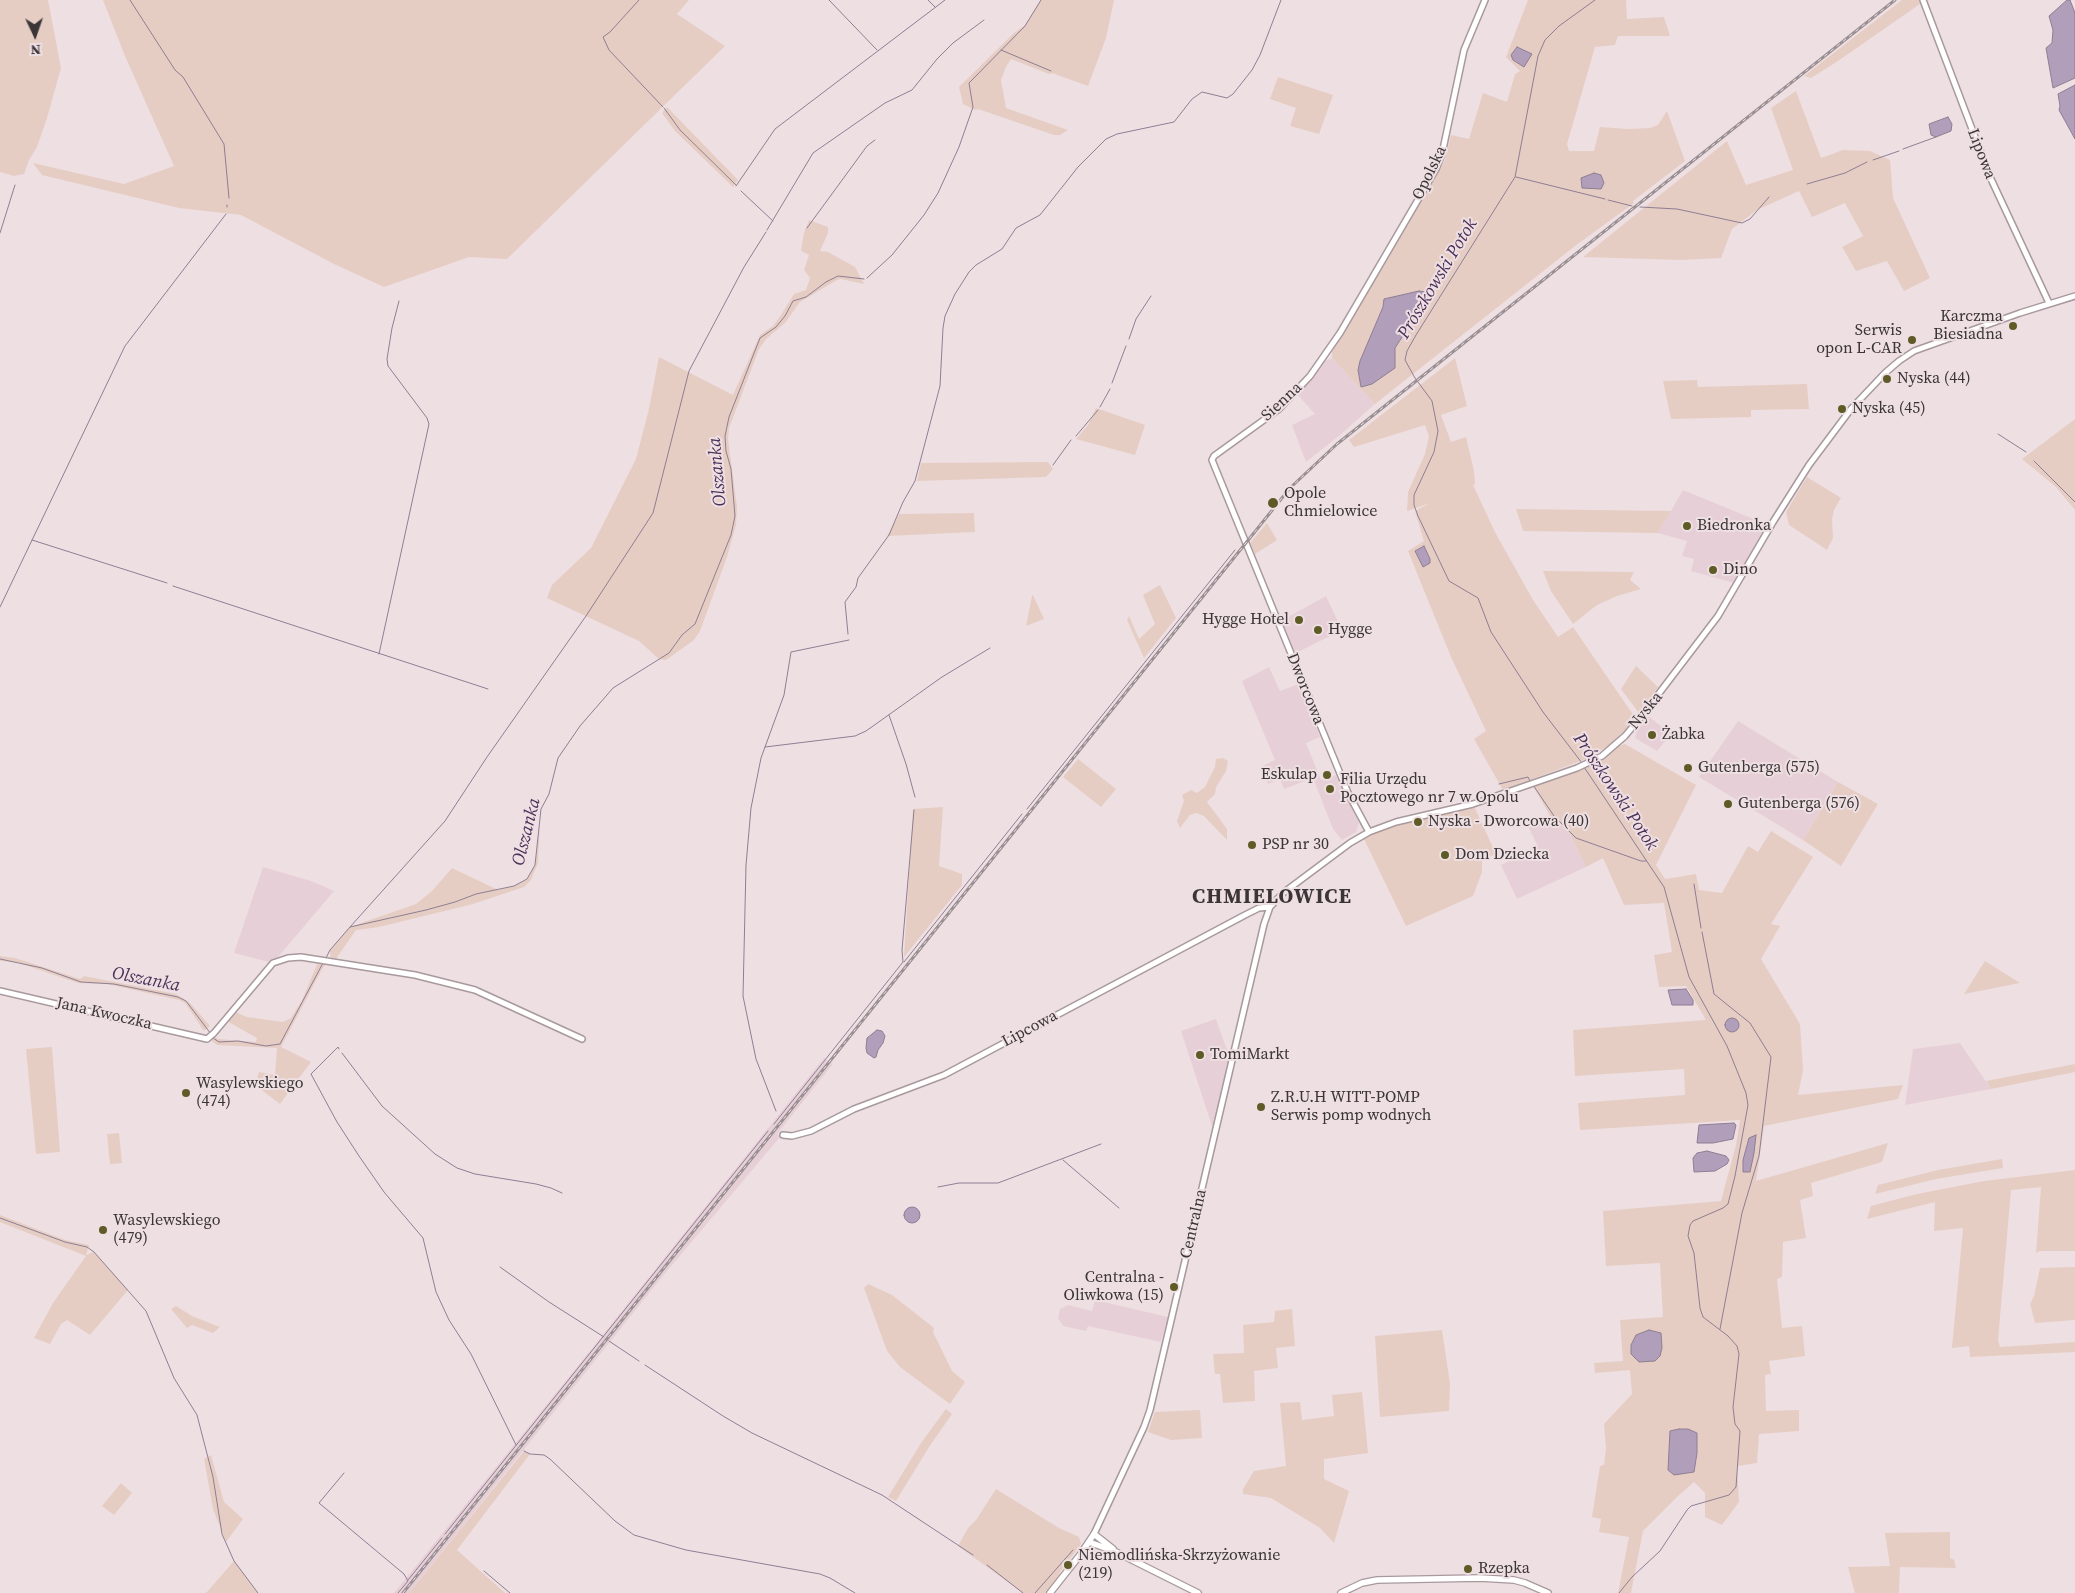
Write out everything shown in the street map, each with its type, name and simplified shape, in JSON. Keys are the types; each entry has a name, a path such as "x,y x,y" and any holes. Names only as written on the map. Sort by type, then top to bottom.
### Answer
{"main road":[{"path":"1050,1593 1094,1534 1116,1552"},
{"path":"1089,1542 1116,1552 1198,1593"},
{"path":"1341,1593 1362,1583 1377,1580 1480,1578 1514,1580 1548,1593"}],"street":[{"name":"Opolska","path":"1340,332 1436,169 1442,154 1464,50 1485,0"},
{"name":"Lipowa","path":"1924,0 1991,179 2049,304"},
{"path":"2049,304 2075,296"},
{"name":"Nyska","path":"1270,907 1283,893 1350,842 1369,832 1396,822 1473,804 1586,764 1602,756 1625,736 1722,610 1790,493 1838,425 1856,403 1899,361 1914,351 2049,304"},
{"name":"Sienna","path":"1212,460 1214,456 1279,409 1310,376 1340,332"},
{"name":"Dworcowa","path":"1212,460 1351,800 1369,832"},
{"name":"Lipcowa","path":"783,1135 792,1136 811,1130 854,1109 944,1075 1245,915 1259,908 1270,907"},
{"name":"Centralna","path":"1094,1534 1138,1441 1150,1410 1264,924 1270,907"},
{"name":"Jana Kwoczka","path":"0,991 208,1038 273,963 288,958 316,960 415,976 475,990 582,1039"}],"shaded area":[{"path":"0,0 48,0 61,68 37,147 29,160 24,174 14,176 0,172"},
{"path":"103,0 689,0 677,14 725,46 507,259 469,257 384,287 334,264 241,215 179,208 42,175 33,163 124,184 174,166 125,56"},
{"path":"1041,0 1114,0 1106,38 1088,86 1052,73 1049,74 1011,59 1006,67 1001,80 1006,108 1068,130 1060,135 1054,135 978,109 975,110 963,104 959,87 1014,33 1025,25"},
{"path":"1528,0 1626,0 1627,19 1664,17 1670,36 1618,36 1615,45 1595,47 1567,144 1569,151 1594,151 1600,127 1650,128 1658,125 1667,111 1685,161 1633,201 1634,203 1575,246 1375,404 1332,358 1332,351 1411,211 1425,196 1445,160 1451,135 1469,139 1483,93 1507,102 1515,74 1520,71 1506,57"},
{"path":"1902,0 1919,0 1920,4 1811,78 1804,76"},
{"path":"2067,0 2070,0 2075,13 2075,78 2053,88 2046,48 2052,43 2053,30 2049,16"},
{"path":"1517,47 1532,54 1524,67 1513,60 1511,55"},
{"path":"1278,77 1333,95 1319,134 1290,126 1296,108 1270,99"},
{"path":"2075,85 2075,139 2059,110 2058,94"},
{"path":"1796,91 1821,158 1843,150 1870,151 1890,160 1893,198 1930,278 1904,291 1887,261 1856,271 1842,247 1863,236 1845,203 1812,217 1799,191 1757,210 1732,229 1721,258 1681,260 1583,257 1727,141 1746,185 1793,170 1771,108"},
{"path":"667,107 738,180 733,187 675,131 662,113"},
{"path":"1948,117 1952,124 1951,131 1936,137 1931,135 1929,124"},
{"path":"1594,173 1601,175 1604,183 1601,189 1582,188 1581,178"},
{"path":"809,220 828,227 828,233 820,251 828,252 855,267 864,284 841,279 837,280 800,302 785,323 766,339 759,349 729,428 728,439 737,507 736,525 727,557 700,631 694,640 666,660 659,659 639,641 547,598 552,585 591,548 636,459 648,413 659,357 733,395 760,335 773,326 794,294 806,290 810,278 804,270 809,255 801,251 804,233"},
{"path":"1419,291 1426,292 1428,297 1395,348 1395,368 1372,384 1361,387 1358,370 1360,361 1383,307 1384,299"},
{"path":"1332,358 1375,404 1306,462 1292,425 1315,414 1295,392 1320,363"},
{"path":"1455,358 1467,406 1441,415 1451,442 1466,437 1474,471 1475,484 1473,485 1496,534 1533,600 1558,637 1573,627 1636,719 1611,744 1586,759 1503,790 1474,739 1486,731 1451,657 1408,551 1424,541 1415,511 1430,503 1407,511 1408,492 1425,454 1429,436 1425,425 1354,447 1349,440"},
{"path":"1697,380 1698,387 1807,384 1809,409 1751,410 1751,417 1671,419 1663,381"},
{"path":"1096,408 1145,425 1135,455 1076,439 1088,425"},
{"path":"2075,419 2075,510 2056,487 2022,459"},
{"path":"1048,462 1053,469 1046,477 917,481 921,463"},
{"path":"1807,477 1841,498 1834,510 1832,519 1833,538 1827,550 1789,525 1786,512"},
{"path":"1683,490 1768,525 1734,583 1691,571 1694,559 1682,556 1687,541 1658,533"},
{"path":"1516,509 1671,511 1658,533 1523,531"},
{"path":"974,513 975,532 887,536 899,514"},
{"path":"1267,523 1277,540 1255,554 1250,543"},
{"path":"1424,546 1430,563 1423,567 1415,551"},
{"path":"1543,571 1634,572 1630,580 1641,589 1617,596 1597,605 1573,624 1551,591"},
{"path":"1160,585 1176,618 1144,658 1127,620 1129,616 1139,639 1155,624 1143,595"},
{"path":"1032,596 1044,619 1026,626"},
{"path":"1326,596 1342,630 1294,654 1281,621"},
{"path":"1636,666 1658,687 1639,713 1621,689"},
{"path":"1269,667 1280,691 1299,684 1320,737 1306,743 1321,780 1336,775 1359,823 1356,832 1342,840 1333,829 1313,778 1284,789 1280,779 1268,784 1260,767 1275,760 1242,681"},
{"path":"1648,716 1671,734 1657,751 1635,738 1637,731"},
{"path":"1738,721 1838,782 1803,840 1699,777"},
{"path":"1625,744 1696,785 1656,865 1665,879 1696,874 1699,890 1722,893 1748,846 1758,852 1771,831 1813,857 1771,924 1780,926 1761,959 1800,1024 1803,1070 1798,1095 1903,1085 1898,1099 1764,1126 1756,1181 1888,1143 1882,1162 1811,1183 1813,1196 1800,1200 1806,1238 1783,1242 1782,1277 1777,1279 1782,1328 1802,1326 1805,1356 1769,1361 1771,1374 1765,1375 1766,1411 1799,1410 1799,1431 1759,1434 1757,1463 1737,1466 1739,1502 1722,1525 1705,1517 1705,1493 1694,1482 1678,1496 1643,1531 1631,1593 1618,1593 1629,1537 1599,1532 1601,1519 1592,1517 1600,1466 1604,1465 1606,1448 1604,1424 1632,1394 1630,1370 1595,1373 1594,1363 1623,1361 1620,1320 1663,1317 1660,1263 1606,1266 1603,1211 1721,1201 1736,1145 1740,1120 1580,1130 1578,1103 1685,1095 1684,1069 1575,1076 1573,1030 1706,1020 1686,986 1659,987 1654,955 1672,952 1664,903 1624,905 1603,858 1586,867 1569,832 1550,816 1532,784 1577,768 1610,749","holes":["1697,1433 1696,1462 1668,1470 1669,1452"]},
{"path":"1223,758 1228,761 1226,771 1216,787 1215,794 1207,802 1227,829 1227,840 1204,816 1196,813 1190,815 1180,828 1177,821 1184,801 1182,795 1191,790 1197,793 1205,787 1215,767 1216,759"},
{"path":"1078,759 1116,789 1101,807 1063,777"},
{"path":"1838,782 1878,804 1841,866 1803,840"},
{"path":"1473,804 1496,854 1482,860 1482,872 1473,896 1406,926 1362,835"},
{"path":"943,807 939,866 962,874 962,885 904,957 913,809"},
{"path":"1550,816 1569,832 1586,867 1517,899 1501,865 1538,847 1529,828"},
{"path":"540,825 538,863 531,880 524,887 473,904 379,927 356,930 333,963 324,966 281,1047 311,1062 280,1104 255,1085 259,1072 275,1075 277,1048 217,1045 211,1040 214,1036 218,1039 256,1042 257,1038 225,1020 233,1011 247,1017 283,1022 291,1018 302,1000 319,960 331,962 330,950 350,927 416,904 432,891 452,868 498,890 514,886 527,879 535,865"},
{"path":"263,867 311,881 334,891 273,963 234,953"},
{"path":"0,956 15,958 80,979 84,976 176,994 190,1003 210,1026 204,1031 185,1003 179,1000 107,984 78,983 16,962 0,961"},
{"path":"1985,961 2020,983 1964,994"},
{"path":"1686,989 1693,1000 1693,1005 1672,1005 1668,990"},
{"path":"1732,1018 1737,1020 1739,1025 1737,1030 1732,1032 1727,1030 1725,1025 1727,1020"},
{"path":"1216,1019 1230,1059 1215,1135 1181,1031"},
{"path":"877,1030 882,1031 885,1036 874,1058 867,1053 867,1038"},
{"path":"1960,1043 1991,1089 1905,1105 1913,1049"},
{"path":"52,1047 60,1152 36,1154 26,1049"},
{"path":"824,1058 833,1064 777,1134 780,1137 662,1277 409,1593 394,1593 590,1351"},
{"path":"2075,1064 2075,1072 1991,1089 1986,1081"},
{"path":"1734,1123 1736,1125 1733,1139 1713,1143 1697,1143 1699,1125"},
{"path":"119,1133 122,1163 110,1164 107,1134"},
{"path":"1756,1135 1750,1172 1743,1172 1743,1160 1749,1138"},
{"path":"1707,1151 1726,1156 1729,1160 1727,1164 1715,1171 1694,1172 1693,1158 1697,1153"},
{"path":"2002,1159 2003,1168 1936,1179 1875,1194 1878,1185 1938,1170"},
{"path":"2075,1170 2075,1251 2040,1251 2036,1253 2041,1187 2011,1190 1998,1340 2000,1347 2075,1342 2075,1352 1970,1357 1969,1346 1952,1348 1963,1228 1934,1231 1935,1202 1867,1219 1871,1206 1917,1194 1984,1181"},
{"path":"912,1207 918,1209 920,1215 918,1221 912,1223 906,1221 904,1215 906,1209"},
{"path":"0,1215 65,1240 89,1245 86,1255 94,1252 128,1290 90,1335 67,1320 61,1324 50,1344 34,1338 53,1303 86,1256 0,1222"},
{"path":"2075,1267 2075,1320 2035,1323 2030,1304 2034,1296 2040,1268"},
{"path":"868,1284 892,1295 934,1328 933,1332 952,1371 965,1382 950,1404 900,1367 887,1351 864,1288"},
{"path":"1095,1300 1168,1317 1161,1342 1088,1326 1086,1331 1063,1326 1058,1318 1060,1309 1068,1305 1092,1311"},
{"path":"176,1306 192,1316 220,1327 213,1333 192,1325 187,1328 171,1309"},
{"path":"1292,1309 1295,1346 1276,1348 1278,1368 1254,1371 1255,1401 1223,1403 1220,1374 1215,1374 1213,1354 1244,1353 1243,1325 1274,1322 1275,1311"},
{"path":"1442,1330 1450,1384 1449,1411 1380,1417 1375,1336"},
{"path":"1649,1330 1661,1333 1662,1348 1660,1356 1655,1361 1639,1362 1631,1354 1631,1345 1636,1335"},
{"path":"1362,1392 1368,1453 1324,1459 1324,1479 1349,1491 1334,1543 1320,1528 1271,1498 1243,1494 1243,1489 1254,1471 1286,1466 1280,1403 1300,1402 1302,1420 1334,1416 1332,1395"},
{"path":"946,1409 952,1414 896,1501 888,1497 921,1443"},
{"path":"1200,1410 1202,1438 1171,1440 1148,1432 1155,1412"},
{"path":"1688,1429 1697,1433 1697,1453 1694,1472 1674,1475 1668,1470 1670,1431"},
{"path":"524,1451 530,1454 457,1550 505,1593 409,1593"},
{"path":"211,1455 224,1502 243,1519 226,1542 213,1509 204,1459"},
{"path":"121,1483 132,1493 114,1515 102,1506"},
{"path":"996,1489 1059,1528 1079,1537 1081,1544 1060,1572 1057,1585 1050,1593 1023,1593 958,1546 968,1528 976,1520"},
{"path":"1950,1532 1950,1558 1954,1560 1956,1568 1900,1567 1899,1593 1855,1593 1848,1567 1890,1566 1885,1533"},
{"path":"234,1561 258,1593 206,1593"}],"waterway":[{"path":"130,0 175,70 183,77 224,144 229,198"},
{"path":"639,0 610,32 603,37 609,50 663,107"},
{"path":"829,0 877,50"},
{"path":"928,0 935,7"},
{"path":"736,186 775,129 945,0"},
{"name":"Olszanka","path":"867,278 892,255 924,215 938,193 959,147 973,107 969,83 1025,26 1041,0"},
{"path":"848,634 845,602 856,587 858,578 889,535 903,502 915,481 940,386 945,316 955,294 969,272 976,265 1002,249 1016,228 1040,215 1078,167 1106,139 1117,134 1174,122 1192,99 1202,92 1227,98 1233,94 1252,70 1260,55 1281,0"},
{"name":"Prószkowski Potok","path":"1582,763 1543,712 1491,632 1478,598 1449,581 1418,516 1414,505 1414,495 1434,452 1438,431 1432,401 1415,378 1405,360 1407,351 1416,335 1515,177 1538,56 1545,40 1559,26 1595,0"},
{"path":"767,230 813,153 885,103 912,90 937,59 953,43 984,20"},
{"path":"1001,50 1051,71"},
{"path":"664,108 680,130 736,185"},
{"path":"1903,149 1936,137"},
{"path":"807,228 867,146 875,140"},
{"path":"1873,160 1899,151"},
{"path":"1807,184 1845,173 1867,162"},
{"path":"1516,177 1605,199"},
{"path":"0,233 15,185"},
{"path":"741,191 773,221"},
{"path":"1640,207 1677,209 1742,223 1750,219 1769,197"},
{"path":"1608,200 1632,206"},
{"path":"0,607 125,346 226,214"},
{"path":"350,927 445,821 487,757 586,616 653,513 689,371 744,267 766,232"},
{"name":"Olszanka","path":"325,960 330,950 350,927 426,910 476,894 514,886 527,879 535,865 541,809 549,794 558,758 580,726 613,688 669,653 682,635 695,624 731,535 735,516 731,469 726,451 725,436 729,417 760,338 776,327 785,316 793,301 806,297 826,282 838,276 864,279"},
{"path":"1129,339 1136,319 1151,296"},
{"path":"379,654 429,424 427,418 388,366 387,359 392,328 399,301"},
{"path":"1112,383 1126,346"},
{"path":"1100,407 1110,389"},
{"path":"1076,436 1098,410"},
{"path":"1998,434 2026,452"},
{"path":"1053,465 1071,440"},
{"path":"2034,461 2075,502"},
{"path":"32,540 167,583"},
{"path":"1027,809 1235,550"},
{"path":"173,586 488,689"},
{"path":"776,1111 756,1059 743,996 746,865 751,808 761,758 784,695 791,652 849,640"},
{"path":"765,747 855,736 866,731 942,677 990,648"},
{"path":"889,715 915,797"},
{"name":"Prószkowski Potok","path":"1584,767 1664,887 1689,977 1727,1046 1746,1093 1748,1105 1728,1204 1693,1221 1690,1225 1688,1236 1694,1253 1700,1308 1703,1317 1728,1336 1737,1346 1739,1354 1733,1407 1735,1424 1740,1431 1736,1487 1729,1495 1691,1506 1660,1551 1632,1577 1619,1593"},
{"path":"1499,784 1528,777 1530,781"},
{"path":"1533,785 1554,816 1576,838 1641,861 1646,861"},
{"path":"774,1124 903,962 902,950 914,810"},
{"path":"904,962 1022,814"},
{"path":"1694,884 1701,928"},
{"path":"1702,932 1714,994 1750,1023 1771,1057 1759,1156 1742,1213 1720,1329"},
{"name":"Olszanka","path":"0,959 42,968 81,982 114,984 178,997 186,1001 211,1034"},
{"name":"Olszanka","path":"213,1038 219,1042 238,1041 266,1046 280,1044 323,963"},
{"path":"339,1049 338,1047 311,1074 337,1122 359,1156 384,1192 423,1238 436,1292 449,1320 471,1354 516,1445"},
{"path":"342,1053 382,1106 435,1154 457,1168 475,1174 536,1184 562,1193"},
{"path":"445,1534 768,1131"},
{"path":"938,1187 959,1183 998,1183 1101,1144"},
{"path":"1063,1160 1119,1208"},
{"path":"0,1218 65,1242 87,1247 94,1252 146,1311 174,1378 197,1415 213,1477 222,1534 234,1561 258,1593"},
{"path":"500,1267 549,1302 604,1337"},
{"path":"609,1341 639,1361"},
{"path":"645,1365 752,1433 882,1495 973,1555"},
{"path":"524,1451 530,1454 544,1455 550,1459 615,1521 634,1535 686,1550 820,1574 855,1593"},
{"path":"344,1473 319,1503 404,1574 408,1581 398,1593"},
{"path":"408,1580 442,1538"},
{"path":"1035,1593 1073,1550"},
{"path":"987,1565 1023,1593"},
{"path":"484,1571 510,1593"}],"railway":[{"path":"403,1593 1290,488 1337,444 1895,0"}],"place":[{"name":"Karczma Biesiadna","path":"2013,326"},
{"name":"Serwis opon L-CAR","path":"1912,340"},
{"name":"Nyska (44)","path":"1887,379"},
{"name":"Nyska (45)","path":"1842,409"},
{"name":"Opole Chmielowice","path":"1273,503"},
{"name":"Biedronka","path":"1687,526"},
{"name":"Dino","path":"1713,570"},
{"name":"Hygge Hotel","path":"1299,620"},
{"name":"Hygge","path":"1318,630"},
{"name":"Żabka","path":"1652,735"},
{"name":"Gutenberga (575)","path":"1688,768"},
{"name":"Eskulap","path":"1327,775"},
{"name":"Filia Urzędu Pocztowego nr 7 w Opolu","path":"1330,789"},
{"name":"Gutenberga (576)","path":"1728,804"},
{"name":"Nyska - Dworcowa (40)","path":"1418,822"},
{"name":"PSP nr 30","path":"1252,845"},
{"name":"Dom Dziecka","path":"1445,855"},
{"name":"TomiMarkt","path":"1200,1055"},
{"name":"Wasylewskiego (474)","path":"186,1093"},
{"name":"Z.R.U.H WITT-POMP Serwis pomp wodnych","path":"1261,1107"},
{"name":"Wasylewskiego (479)","path":"103,1230"},
{"name":"Centralna - Oliwkowa (15)","path":"1174,1287"},
{"name":"Niemodlińska-Skrzyżowanie (219)","path":"1068,1565"},
{"name":"Rzepka","path":"1468,1569"}],"district":[{"name":"CHMIELOWICE","path":"1272,898"}]}
